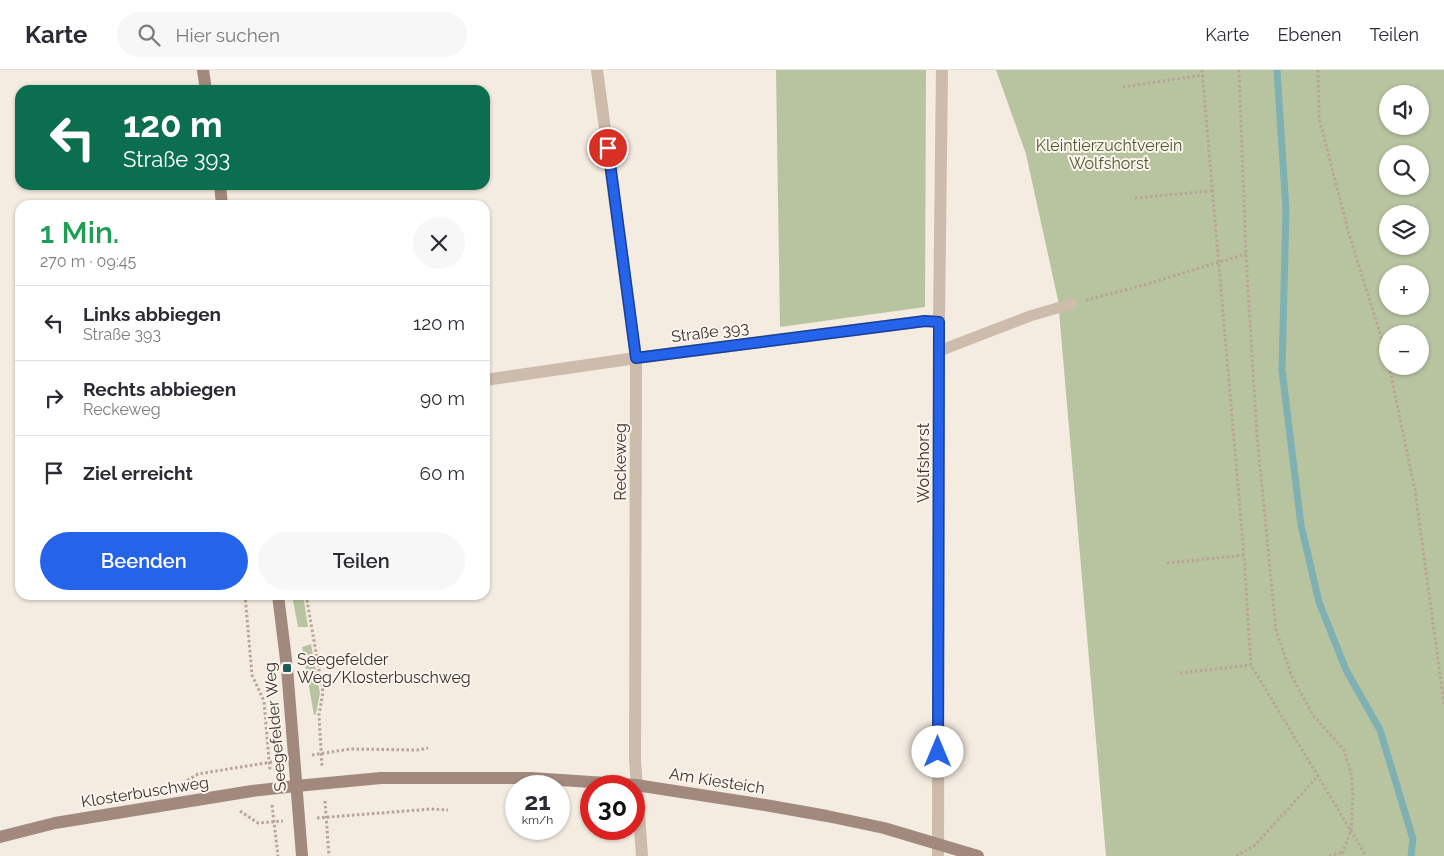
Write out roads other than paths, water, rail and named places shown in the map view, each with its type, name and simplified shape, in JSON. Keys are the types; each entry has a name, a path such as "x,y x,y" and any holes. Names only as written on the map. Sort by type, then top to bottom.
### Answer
{"street":[{"path":"203,70 205,85"},
{"name":"Reckeweg","path":"597,70 636,358 636,775"},
{"name":"Wolfshorst","path":"937,850 942,70"},
{"name":"Straße 393","path":"490,379 636,358 925,321 939,322"},
{"name":"Seegefelder Weg","path":"279,600 288,668 302,856"},
{"name":"Am Kiesteich","path":"296,786 381,778 531,778 580,780"},
{"name":"Klosterbuschweg","path":"0,837 55,823 252,791 296,786"},
{"name":"Am Kiesteich","path":"645,786 827,816 884,828 937,850 978,856"},
{"name":"Reckeweg","path":"641,840 642,856"}],"lane":[{"path":"939,351 1030,316 1071,304"}],"waterway":[{"path":"1277,70 1286,210 1282,370 1301,525 1319,602 1346,670 1380,730 1413,839 1411,856"}],"place":[{"name":"Seegefelder Weg/Klosterbuschweg","path":"287,668"}],"park label":[{"name":"Kleintierzuchtverein Wolfshorst","path":"1109,154"}]}
